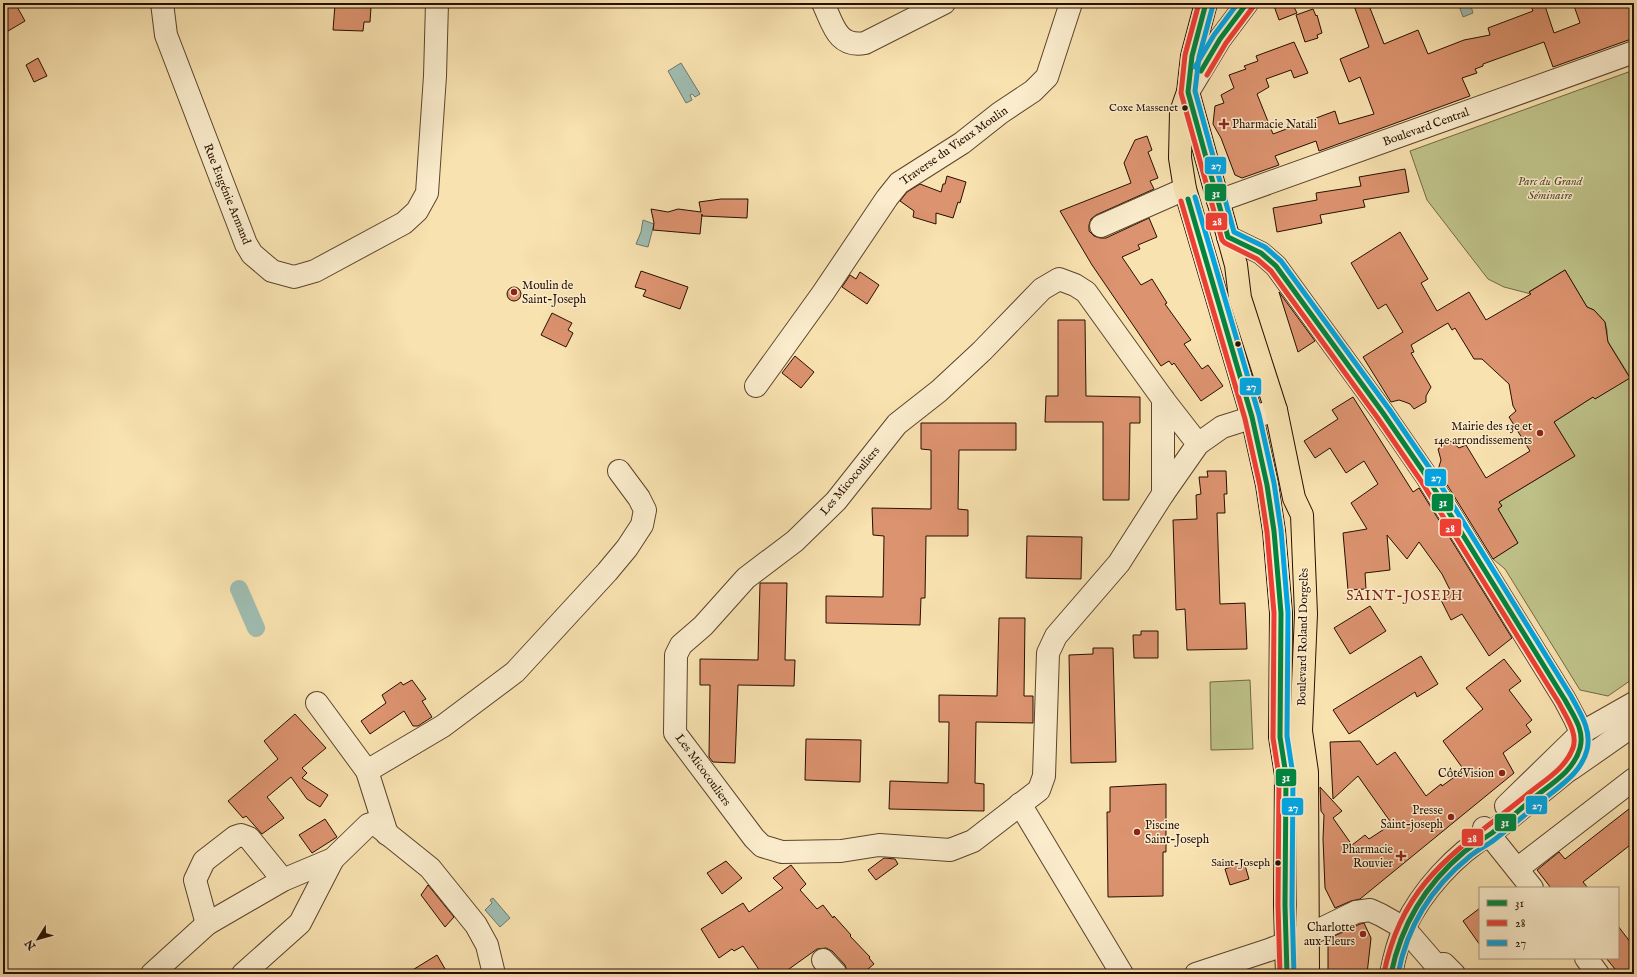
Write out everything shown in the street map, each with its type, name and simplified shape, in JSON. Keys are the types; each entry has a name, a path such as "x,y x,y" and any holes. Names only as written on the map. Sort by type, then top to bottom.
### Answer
{"main road":[{"path":"1188,92 1192,56 1206,3"},
{"name":"Boulevard Roland Dorgelès","path":"1188,92 1181,112 1180,158 1185,189 1252,417 1267,485 1274,531 1281,613 1280,737 1286,775 1287,974"},
{"name":"Boulevard Roland Dorgelès","path":"1188,92 1236,265 1240,298 1276,410 1294,498 1302,515 1306,614 1301,731 1307,772 1308,974"}],"street":[{"name":"Rue Eugénie Armand","path":"162,3 166,35 246,244 252,254 272,271 294,278 315,272 404,223 418,211 427,193 435,76 437,3"},
{"path":"823,3 839,35 846,43 856,45 865,43 944,3"},
{"name":"Traverse du Vieux Moulin","path":"756,386 824,293 887,198 899,183 962,143 1000,113 1033,91 1047,76 1071,3"},
{"path":"1188,92 1220,39 1247,3"},
{"name":"Boulevard Central","path":"1218,201 1634,52"},
{"path":"1101,226 1185,189"},
{"path":"1228,237 1261,253 1276,266 1383,413 1436,490 1565,700 1581,733 1582,744 1570,769"},
{"name":"Les Micocouliers","path":"1198,444 1163,399 1086,292 1075,285 1060,279 1042,289 982,351 944,386 897,424 836,501 795,541 746,578 703,626 681,645 676,655 675,733 754,838 762,846 782,852 841,851 879,845 950,850 973,842 1039,790 1044,776 1048,653 1056,636 1119,563 1163,494 1198,444 1222,427 1276,410"},
{"path":"1163,399 1163,494"},
{"path":"367,771 442,726 515,672 607,572 627,548 642,525 645,510 639,498 619,471"},
{"path":"317,703 367,771 392,837"},
{"path":"1483,835 1521,790 1581,733 1634,703"},
{"path":"1390,974 1404,928 1416,906 1428,889 1454,862 1483,835 1570,769 1634,725"},
{"path":"1517,869 1634,778"},
{"path":"1020,804 1122,974"},
{"path":"243,974 300,923 333,859 368,825 374,823 430,868 476,925 487,945 494,974"},
{"path":"207,924 195,880 204,861 235,837 241,835 249,838 283,880"},
{"path":"1483,835 1517,869 1531,887"},
{"path":"152,974 207,924 283,880 333,859"},
{"path":"1197,974 1286,943 1356,912 1370,910 1404,928 1442,971"},
{"path":"1587,959 1598,974"}],"green space":[{"name":"Parc du Grand Séminaire","path":"1634,70 1634,678 1608,696 1580,690 1505,569 1493,559 1518,543 1498,509 1502,506 1499,502 1575,456 1554,422 1593,397 1595,399 1630,377 1607,340 1605,322 1594,310 1587,307 1565,270 1530,291 1531,294 1504,287 1488,279 1427,200 1410,151"},
{"path":"1250,680 1253,749 1211,750 1210,682"}],"water":[{"path":"1458,3 1470,3 1473,13 1463,17"},
{"path":"681,63 700,94 695,97 692,94 690,95 692,100 686,103 668,71"},
{"path":"643,220 654,224 648,247 636,244 641,232"},
{"path":"493,898 510,918 500,927 485,910 492,903 490,900"}],"building":[{"path":"3,3 15,3 25,21 3,34"},
{"path":"1273,3 1292,3 1297,13 1279,20"},
{"path":"1353,3 1368,3 1384,44 1418,30 1428,54 1464,40 1490,35 1488,28 1533,11 1531,6 1540,3 1544,3 1554,33 1580,23 1573,3 1634,3 1634,38 1553,67 1544,42 1483,64 1483,66 1475,69 1477,73 1462,78 1470,96 1319,151 1316,141 1275,156 1279,165 1242,178 1235,175 1221,138 1213,124 1215,106 1224,103 1221,95 1234,88 1229,75 1246,69 1244,66 1258,61 1256,56 1294,42 1308,73 1294,78 1291,70 1266,79 1269,87 1257,94 1273,134 1335,111 1339,124 1374,114 1360,77 1349,82 1340,59 1369,47"},
{"path":"335,5 371,7 370,22 364,22 363,31 333,30"},
{"path":"1313,9 1316,16 1317,15 1322,33 1317,35 1318,38 1305,42 1296,15"},
{"path":"38,58 47,76 34,82 26,65"},
{"path":"1147,136 1152,150 1148,152 1158,178 1150,181 1154,189 1096,215 1091,219 1089,231 1094,236 1106,238 1149,218 1157,237 1138,245 1140,249 1122,257 1141,285 1152,279 1167,303 1165,304 1191,340 1184,344 1202,369 1208,365 1223,386 1201,401 1174,363 1172,365 1169,361 1161,366 1092,265 1060,211 1131,183 1124,163 1135,140"},
{"path":"1405,169 1409,192 1363,200 1365,207 1320,215 1322,223 1277,232 1273,208 1317,200 1316,193 1361,186 1359,177"},
{"path":"947,176 966,182 960,203 958,202 953,218 936,213 936,224 913,217 914,211 900,201 907,192 920,184 941,192"},
{"path":"721,199 748,199 747,218 702,216 702,214 700,234 653,230 654,223 651,209 668,212 678,209 701,212 699,202"},
{"path":"1400,232 1428,279 1421,283 1437,311 1469,292 1486,320 1531,294 1529,292 1565,270 1587,307 1594,310 1605,322 1608,342 1630,378 1595,399 1593,397 1554,422 1575,456 1499,502 1502,506 1498,509 1518,543 1493,559 1438,470 1441,460 1438,449 1451,441 1459,448 1466,445 1486,478 1530,451 1509,417 1516,411 1513,406 1509,384 1482,359 1474,359 1455,328 1452,330 1448,323 1411,345 1414,352 1411,353 1431,387 1426,396 1426,402 1414,409 1410,404 1399,400 1391,402 1363,357 1403,332 1386,304 1378,309 1351,263"},
{"path":"641,271 688,287 680,309 643,296 646,290 635,287"},
{"path":"860,272 879,285 867,304 842,287 850,275 856,279"},
{"name":"Moulin de Saint-Joseph","path":"514,287 519,289 521,294 519,299 514,301 509,299 507,294 509,289"},
{"path":"1279,292 1315,341 1298,352"},
{"path":"552,313 572,323 568,330 573,333 566,347 541,335"},
{"path":"1058,320 1085,320 1086,396 1140,397 1140,423 1130,423 1129,500 1103,500 1103,422 1045,422 1046,396 1058,396"},
{"path":"795,356 814,372 801,388 782,373"},
{"path":"1353,397 1413,492 1419,488 1512,638 1489,656 1462,614 1451,620 1441,600 1452,594 1442,574 1419,542 1407,559 1387,535 1390,570 1365,573 1366,589 1348,590 1343,533 1367,529 1351,503 1378,484 1364,461 1346,473 1330,448 1315,458 1304,441 1338,419 1332,410"},
{"path":"921,423 1016,423 1016,450 959,450 958,509 968,510 968,536 926,536 925,598 921,598 920,625 826,623 826,596 883,597 884,536 873,535 872,508 931,509 931,450 921,449"},
{"path":"1207,471 1226,471 1227,494 1224,494 1225,513 1217,513 1220,604 1245,603 1247,649 1187,650 1185,609 1176,610 1173,520 1197,519 1196,495 1201,494 1199,477 1208,477"},
{"path":"1027,536 1082,537 1081,579 1026,578"},
{"path":"760,583 787,583 785,660 795,660 794,686 738,685 735,763 713,762 709,757 710,685 700,685 700,659 758,660"},
{"path":"1370,606 1386,631 1350,654 1334,628"},
{"path":"999,618 1025,618 1024,696 1033,696 1033,723 976,722 975,783 984,784 984,811 889,809 890,781 948,783 949,722 939,722 939,695 997,696"},
{"path":"1141,631 1158,631 1158,658 1134,658 1133,635 1141,635"},
{"path":"1093,648 1113,648 1116,762 1071,763 1069,655 1093,654"},
{"path":"1421,656 1438,684 1417,697 1415,692 1349,734 1333,710"},
{"path":"1504,659 1521,681 1509,690 1532,720 1526,725 1531,732 1503,753 1514,773 1360,899 1335,908 1325,888 1323,839 1324,815 1321,811 1320,787 1342,811 1333,818 1352,845 1365,835 1369,839 1392,824 1358,776 1333,799 1330,742 1360,741 1377,765 1395,752 1426,796 1441,784 1442,786 1464,770 1443,741 1483,709 1466,688"},
{"path":"412,680 426,699 422,701 432,717 418,726 413,726 404,711 370,734 361,721 386,703 382,695 401,682 403,685"},
{"path":"295,714 326,748 302,768 307,773 302,778 328,795 320,807 307,799 291,777 267,797 284,818 262,834 246,816 243,818 228,801 278,759 264,741"},
{"path":"806,739 861,740 860,782 805,780"},
{"name":"Piscine Saint-Joseph","path":"1166,784 1166,852 1163,852 1163,896 1108,897 1107,812 1110,812 1110,787"},
{"path":"1634,805 1634,842 1583,882 1587,887 1550,887 1537,870 1559,852 1565,859"},
{"path":"325,819 337,837 312,853 299,835"},
{"path":"884,858 895,859 898,864 876,880 868,870"},
{"path":"726,861 742,878 722,894 707,873"},
{"path":"1244,862 1249,879 1230,885 1225,869"},
{"path":"791,865 806,884 800,890 817,909 823,905 833,918 834,916 870,957 869,958 874,964 862,974 848,974 845,965 832,951 826,948 817,949 782,974 762,974 743,946 734,951 732,949 719,958 701,929 743,903 749,912 783,888 773,878"},
{"path":"428,885 454,917 445,927 421,895"},
{"path":"1479,909 1479,944 1463,921"},
{"path":"1364,923 1371,938 1367,974 1328,974 1328,939"},
{"path":"1619,927 1634,947 1634,974 1619,974 1607,959 1619,959"},
{"path":"437,955 448,974 406,974"}],"waterway":[{"path":"239,589 256,628"}],"transit line":[{"name":"28","path":"1199,3 1185,55 1181,93 1222,240 1225,243 1257,259 1271,271 1377,417 1421,481 1559,703 1573,731 1573,748 1560,768 1458,850 1438,868 1420,889 1405,913 1393,940 1384,973"},
{"name":"31","path":"1206,3 1192,56 1188,92 1228,237 1261,253 1276,266 1383,413 1427,477 1565,700 1580,729 1580,748 1577,756 1568,769 1492,833 1474,844 1450,864 1427,892 1408,922 1395,956 1391,974"},
{"name":"27","path":"1195,67 1214,35 1238,3"},
{"name":"31","path":"1201,71 1220,39 1247,3"},
{"name":"27","path":"1213,5 1199,57 1195,91 1234,232 1265,247 1281,261 1389,409 1433,473 1571,696 1587,729 1587,750 1580,765 1570,778 1500,835 1469,857 1444,881 1433,895 1415,924 1402,957 1398,974"},
{"name":"28","path":"1207,75 1226,43 1253,7"},
{"name":"27","path":"1195,197 1259,415 1274,483 1281,530 1288,613 1287,736 1293,775 1292,905 1294,974"},
{"name":"31","path":"1188,199 1252,417 1267,485 1274,531 1281,613 1280,737 1286,775 1285,905 1287,974"},
{"name":"28","path":"1181,201 1245,419 1260,486 1267,532 1274,613 1273,738 1279,776 1278,905 1280,974"}],"place":[{"name":"Coxe Massenet","path":"1185,108"},
{"name":"Pharmacie Natali","path":"1224,124"},
{"name":"Moulin de Saint-Joseph","path":"514,292"},
{"name":"Mairie des 13e et 14e arrondissements","path":"1540,433"},
{"name":"CôtéVision","path":"1502,773"},
{"name":"Presse Saint-joseph","path":"1451,817"},
{"name":"Piscine Saint-Joseph","path":"1137,832"},
{"name":"Pharmacie Rouvier","path":"1401,856"},
{"name":"Saint-Joseph","path":"1278,863"},
{"name":"Charlotte aux Fleurs","path":"1363,934"}],"district":[{"name":"SAINT-JOSEPH","path":"1405,596"}]}
